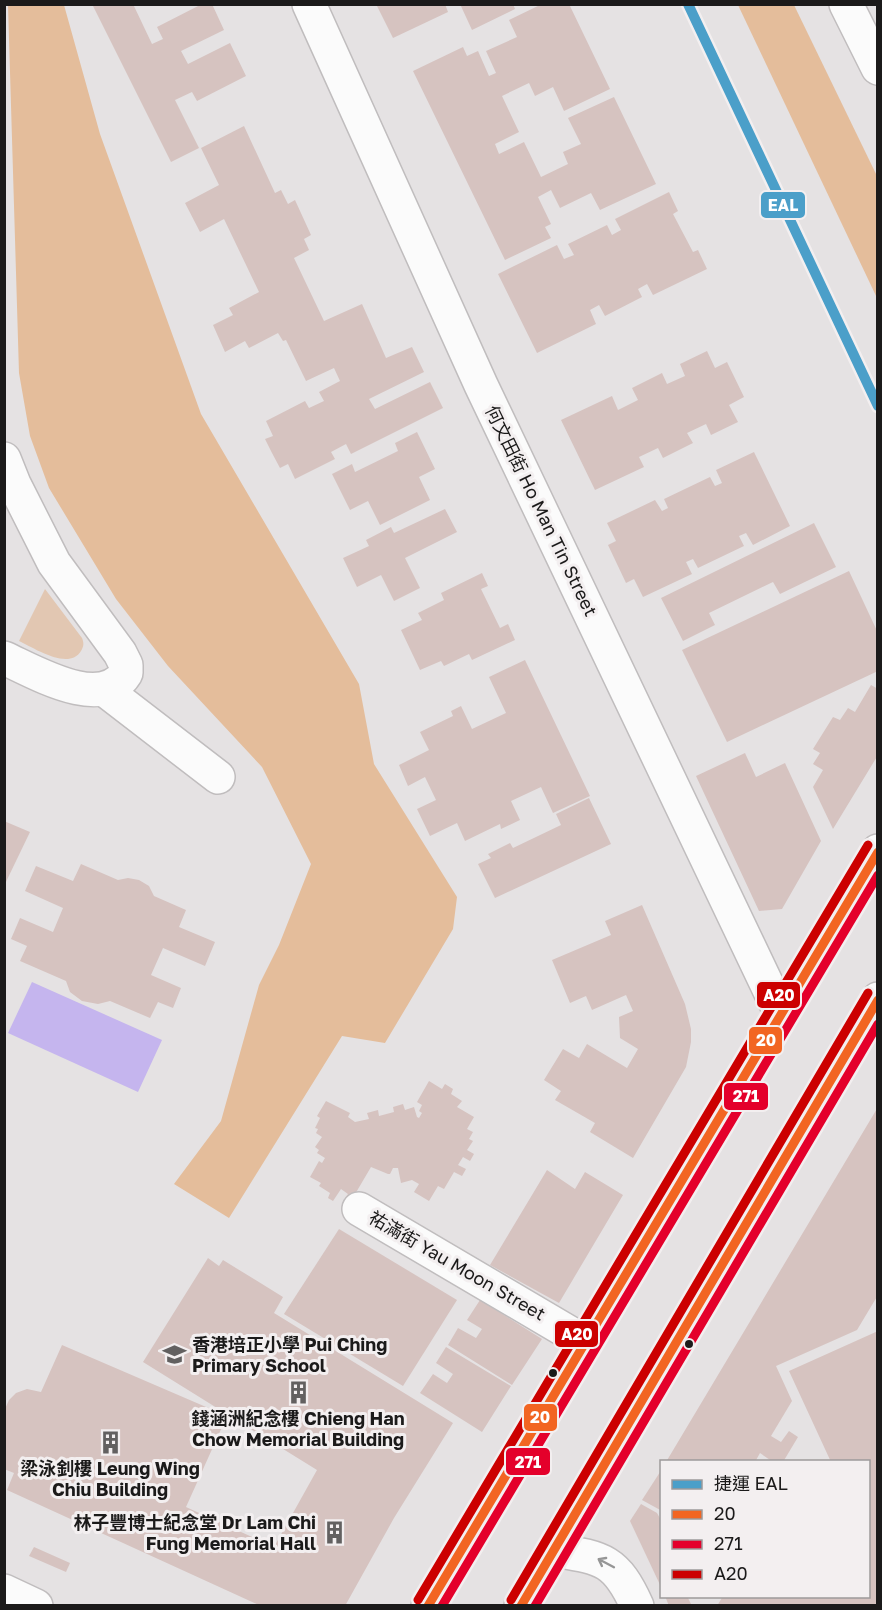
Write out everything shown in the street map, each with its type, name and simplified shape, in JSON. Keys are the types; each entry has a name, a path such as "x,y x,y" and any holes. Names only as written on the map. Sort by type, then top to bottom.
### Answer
{"street":[{"name":"何文田街 Ho Man Tin Street","path":"309,4 481,385 781,1014"},
{"path":"846,4 878,68"},
{"path":"4,459 14,484 54,563 120,653 126,665 126,673 122,679 105,690 88,690 71,686 4,658"},
{"path":"105,690 218,777"},
{"path":"428,1605 878,851"},
{"path":"521,1605 878,999"},
{"name":"祐滿街 Yau Moon Street","path":"359,1209 585,1342"},
{"path":"554,1551 592,1556 614,1567 627,1583 637,1605"},
{"path":"4,1592 36,1605"}],"shaded area":[{"path":"8,5 64,5 100,134 201,414 359,684 374,764 457,897 453,929 385,1043 342,1036 229,1218 174,1184 221,1121 259,985 279,945 311,864 262,767 168,666 116,599 49,488 30,436 19,373"},
{"path":"738,5 794,5 877,176 877,298"},
{"path":"45,589 82,638 83,648 76,657 68,659 51,656 19,641"},
{"path":"32,982 162,1040 138,1092 8,1033"}],"building":[{"path":"92,4 133,4 152,44 163,39 157,27 202,4 212,4 224,30 181,51 188,64 230,43 246,76 197,101 192,92 175,100 199,148 171,162"},
{"path":"376,4 445,4 448,12 393,38"},
{"path":"460,4 513,4 515,9 472,30"},
{"path":"542,4 569,4 610,89 564,111 553,87 535,96 529,83 502,96 519,132 495,144 499,154 524,142 541,177 568,164 563,152 581,144 568,118 614,97 656,184 600,210 591,193 560,208 551,190 538,197 551,224 545,227 551,238 505,260 413,71 463,47 467,56 478,51 489,76 496,73 486,51 517,37 509,20"},
{"path":"244,126 275,193 281,190 288,204 295,200 311,235 304,239 309,250 294,258 324,321 362,304 386,358 412,347 424,372 369,399 375,409 430,382 443,408 351,454 346,444 331,452 335,459 295,479 288,464 280,468 265,439 273,436 266,421 305,401 309,408 324,401 319,392 340,381 334,368 306,381 286,340 283,341 278,333 249,348 245,341 225,352 213,325 233,315 229,308 259,292 224,219 200,232 185,203 219,185 201,148"},
{"path":"669,192 678,211 673,214 693,252 698,250 707,269 653,295 647,284 638,289 642,297 605,316 599,305 590,310 596,324 537,353 498,274 557,245 564,259 574,255 568,244 607,225 612,235 621,230 615,219"},
{"path":"707,351 715,368 727,362 744,397 729,405 738,422 711,435 706,424 687,433 693,443 663,458 658,448 639,457 644,467 595,490 561,420 612,396 618,410 638,400 632,388 662,373 667,384 685,376 680,364"},
{"path":"417,432 435,469 419,477 430,500 380,525 368,501 350,510 332,474 352,464 355,472 398,451 395,443"},
{"path":"754,452 790,526 753,545 746,533 739,536 744,546 698,568 693,559 686,562 692,574 643,597 634,579 626,583 608,545 616,541 607,523 655,500 662,511 668,508 664,499 710,477 715,486 722,483 716,470"},
{"path":"445,509 457,532 405,558 420,588 394,601 381,575 357,587 343,558 369,546 366,540 391,527 394,533"},
{"path":"814,523 836,567 780,594 773,582 709,613 715,625 683,641 661,598"},
{"path":"849,571 878,633 878,671 727,742 682,650"},
{"path":"482,573 488,586 481,589 500,628 508,624 515,640 472,660 469,654 444,666 441,661 420,670 401,630 422,620 418,613 444,600 441,593"},
{"path":"525,660 590,796 553,813 541,787 511,801 520,820 501,829 500,824 465,841 457,823 430,836 417,809 436,800 425,777 408,786 399,765 429,750 420,732 453,716 451,711 461,706 472,729 506,713 489,677"},
{"path":"871,685 878,689 878,755 833,829 813,787 823,770 813,764 820,753 813,749 833,717 840,720 848,708 855,712"},
{"path":"745,753 756,777 785,763 821,841 782,909 759,911 696,776"},
{"path":"589,798 611,844 495,898 478,864 491,858 488,854 510,843 513,848 561,825 556,814"},
{"path":"4,821 30,832 4,886"},
{"path":"81,864 118,880 128,878 139,880 149,886 154,896 186,910 179,927 215,942 205,966 163,948 151,975 181,988 173,1008 158,1002 150,1018 110,1001 98,1004 82,1001 70,992 66,981 20,961 27,946 11,939 20,918 53,932 63,908 25,891 36,866 73,881"},
{"path":"642,905 685,1004 691,1029 691,1042 686,1067 633,1158 590,1132 595,1123 555,1100 561,1091 544,1080 563,1049 579,1058 587,1044 627,1068 638,1049 620,1038 619,1017 633,1011 626,995 592,1010 586,996 570,1003 552,960 611,935 605,921"},
{"path":"429,1081 442,1089 445,1084 453,1089 451,1094 462,1101 457,1107 474,1117 467,1129 473,1132 469,1139 473,1141 467,1150 474,1154 470,1161 463,1157 458,1165 466,1169 462,1176 454,1172 444,1189 438,1186 429,1201 414,1192 419,1184 412,1180 401,1183 398,1168 393,1168 388,1174 371,1167 351,1201 345,1198 348,1194 341,1189 333,1201 328,1198 330,1193 319,1186 321,1183 310,1177 319,1161 322,1163 325,1158 317,1153 319,1150 315,1147 322,1137 316,1133 318,1129 315,1128 320,1118 317,1116 326,1101 350,1113 348,1117 355,1122 369,1119 367,1113 378,1110 379,1116 394,1112 393,1107 403,1104 405,1110 414,1107 419,1118 422,1105 417,1102"},
{"path":"878,1107 878,1295 857,1330 776,1366 792,1401 771,1436 781,1442 789,1431 798,1437 784,1460 770,1460 760,1453 756,1460 667,1460"},
{"path":"547,1170 575,1189 585,1172 623,1195 559,1303 490,1265"},
{"path":"339,1229 457,1300 403,1386 284,1314"},
{"path":"208,1258 219,1266 223,1260 283,1297 274,1313 453,1423 394,1518 345,1606 261,1606 7,1490 14,1473 4,1469 4,1411 9,1400 16,1393 27,1389 41,1392 62,1345 227,1416 186,1507 274,1547 317,1470 143,1362"},
{"path":"480,1300 542,1339 512,1385 448,1345 458,1328 476,1338 482,1329 467,1320"},
{"path":"878,1331 878,1606 717,1606 722,1598 870,1598 870,1460 830,1460 789,1371"},
{"path":"446,1347 511,1386 482,1432 420,1393 433,1374 447,1383 453,1374 436,1363"},
{"path":"660,1472 660,1510 642,1500"},
{"path":"641,1504 657,1513 660,1518 660,1585 630,1521"},
{"path":"34,1547 70,1563 66,1572 29,1556"},
{"path":"666,1598 688,1598 692,1606 669,1606"}],"metro line":[{"name":"EAL","path":"688,4 878,406"}],"transit line":[{"name":"A20","path":"418,1600 868,845"},
{"name":"20","path":"428,1606 878,852"},
{"name":"271","path":"442,1606 878,875"},
{"name":"A20","path":"511,1600 868,993"},
{"name":"20","path":"521,1606 878,1000"},
{"name":"271","path":"535,1606 878,1024"}],"place":[{"name":"香港培正小學 Pui Ching Primary School","path":"174,1355"},
{"name":"錢涵洲紀念樓 Chieng Han Chow Memorial Building","path":"298,1393"},
{"name":"梁泳釗樓 Leung Wing Chiu Building","path":"110,1443"},
{"name":"林子豐博士紀念堂 Dr Lam Chi Fung Memorial Hall","path":"334,1533"}]}
